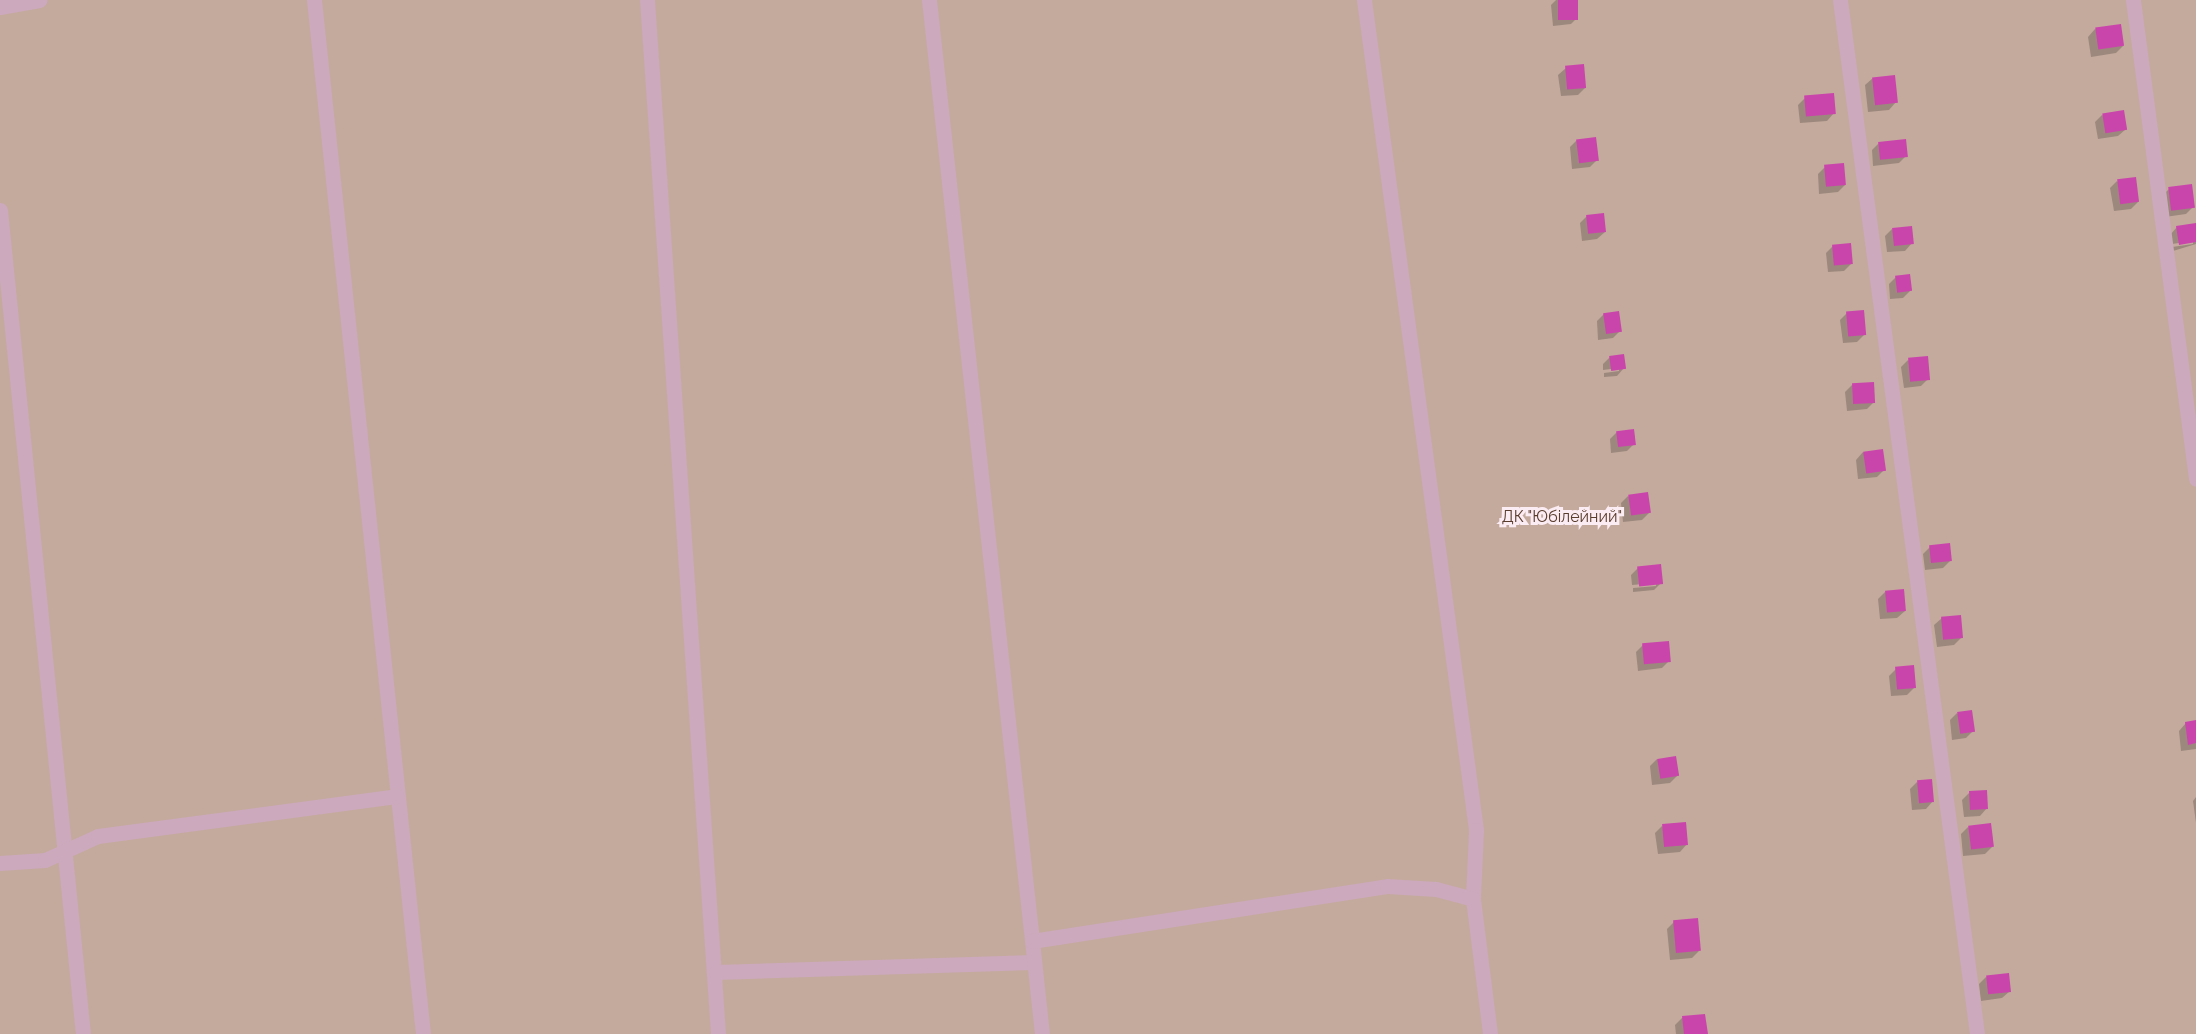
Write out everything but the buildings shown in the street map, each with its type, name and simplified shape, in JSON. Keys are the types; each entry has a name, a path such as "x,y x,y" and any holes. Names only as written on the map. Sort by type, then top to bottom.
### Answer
{"lane":[{"path":"0,7 39,0"},
{"path":"314,0 396,796 423,1034"},
{"path":"646,0 716,972 718,1034"},
{"path":"929,0 1042,1034"},
{"path":"1364,0 1476,830 1473,899 1490,1034"},
{"path":"1840,0 1977,1034"},
{"path":"2133,0 2196,479"},
{"path":"0,210 83,1034"},
{"path":"0,862 45,860 98,836 396,796"},
{"path":"1032,941 1387,886 1436,889 1473,899"},
{"path":"716,972 1034,962"}],"green space":[{"name":"ДК \"Юбілейний\"","path":"0,0 2196,0 2196,1034 0,1034"}]}
